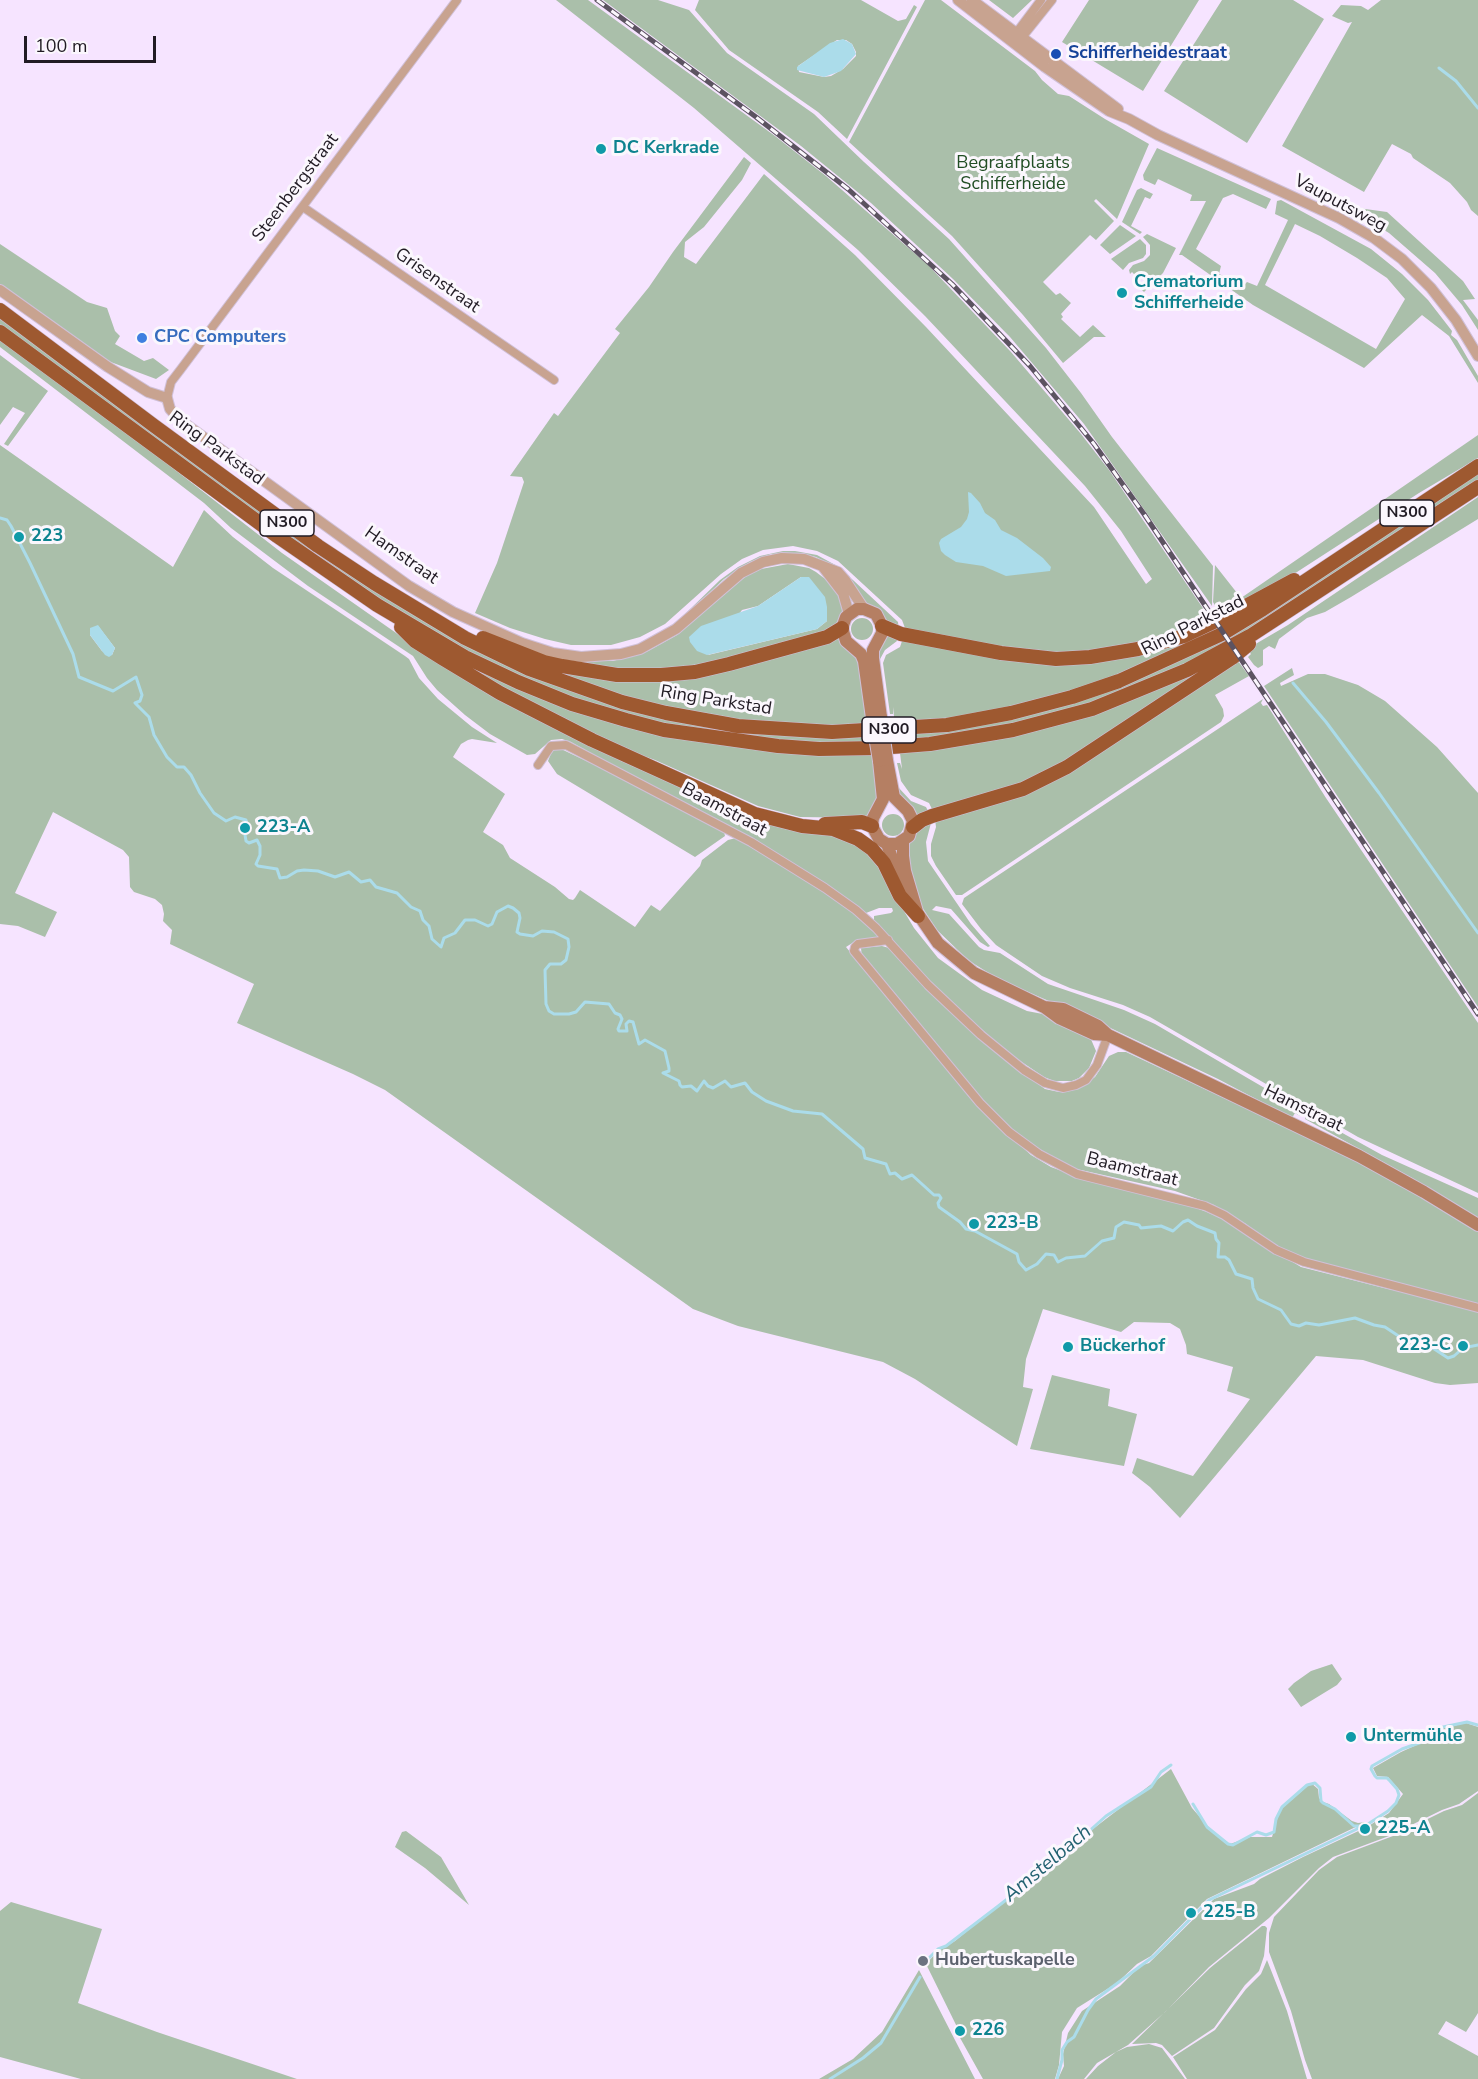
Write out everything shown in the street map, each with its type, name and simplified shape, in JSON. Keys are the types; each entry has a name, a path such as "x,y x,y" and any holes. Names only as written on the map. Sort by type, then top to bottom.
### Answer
{"highway":[{"name":"Ring Parkstad","path":"0,310 318,546 465,638 529,669 622,702 666,713 738,726 832,732 947,725 1011,713 1072,697 1119,681 1222,634 1478,466"},
{"name":"Ring Parkstad","path":"0,332 268,530 377,605 465,657 572,704 664,730 730,741 819,749 879,748 971,738 1013,730 1092,709 1187,670 1242,641 1478,486"},
{"name":"N300","path":"882,626 901,634 1023,657 1056,659 1114,654 1162,643 1209,625 1276,588 1337,560"},
{"name":"N300","path":"377,605 416,641 547,719 755,814 802,826 833,829 851,835 864,843 884,863 900,896 918,916"},
{"name":"N300","path":"913,827 932,816 996,799 1023,789 1067,767 1232,658 1288,612"},
{"name":"N300","path":"425,615 544,662 589,671 639,676 712,669 806,643 831,635 842,628"},
{"name":"N300","path":"802,826 850,822 862,822 872,826"}],"main road":[{"path":"864,609 857,609 849,615 843,622 842,628 846,641 861,654 864,661 877,718"},
{"name":"Hamstraat","path":"864,609 876,615 882,626"},
{"path":"872,826 873,818 883,800 883,760 877,718 873,658 873,650 882,633 882,626"},
{"path":"883,760 894,797 911,815 913,827 909,836 903,841 897,844 887,844"},
{"name":"Hamstraat","path":"872,826 876,836 887,844 902,888 918,916 945,950 974,973 1044,1007 1063,1010 1098,1026 1108,1035 1359,1156 1478,1225"},
{"name":"Hamstraat","path":"903,841 905,871 918,916"}],"street":[{"name":"Steenbergstraat","path":"167,398 175,376 457,0"},
{"path":"958,0 1018,38"},
{"path":"972,0 1018,38"},
{"path":"1018,38 1041,0"},
{"path":"1018,38 1052,0"},
{"name":"Vauputsweg","path":"1018,38 1130,119 1158,135 1362,230 1402,259 1431,288 1447,307 1478,356"},
{"name":"Grisenstraat","path":"303,207 554,380"},
{"path":"0,290 108,367 143,389 167,398"},
{"name":"Hamstraat","path":"167,398 170,409 180,420 409,586 469,620 501,635 553,653 594,658 640,649 676,629 741,573 771,559 792,558 812,561 832,569 842,576 864,609"},
{"path":"823,567 843,593 849,615"},
{"name":"Baamstraat","path":"538,765 551,746 566,745 752,843 841,898 866,918 928,985 981,1035 1024,1070 1045,1083 1063,1088 1086,1080 1097,1065 1108,1035"},
{"name":"Baamstraat","path":"888,940 858,944 854,951 975,1097 1009,1132 1039,1154 1077,1174 1205,1206 1224,1215 1276,1250 1304,1262 1478,1308"}],"green space":[{"path":"556,0 588,0 775,136 826,176 928,265 1011,352 1081,434 1109,470 1211,620 1180,635 1072,654 1022,653 905,628 902,620 838,561 817,551 793,546 763,550 742,559 721,574 665,624 640,637 611,645 571,645 545,639 510,628 475,613 497,563 524,482 522,477 510,476 554,413 558,416 620,333 615,329 649,287 744,157 751,163 742,180 704,227 685,242 684,257 696,264 764,174 855,255 926,327 1094,507 1146,584 1152,579 1121,531 1085,486 925,316 858,250 694,108"},
{"path":"603,0 658,0 689,10 727,53 814,114 949,239 1046,348 1213,566 1212,606 1084,424 1010,337 953,279 871,203 801,146"},
{"path":"699,0 861,0 898,21 906,19 914,5 917,7 847,139 818,112 729,50 695,10","holes":["837,40 846,40 852,44 856,56 843,69 824,77 799,72 798,66"]},
{"name":"Begraafplaats Schifferheide","path":"925,0 941,0 1035,71 1058,94 1069,96 1149,144 1117,219 1096,199 1094,201 1114,221 1096,240 1090,235 1043,282 1056,295 1060,293 1071,303 1061,314 1063,317 1061,319 1080,337 1093,325 1106,337 1094,337 1063,363 952,236 849,142"},
{"path":"989,0 1032,0 1013,18"},
{"path":"1089,0 1199,0 1143,91 1062,42"},
{"path":"1222,0 1293,0 1324,19 1247,143 1164,91"},
{"path":"1381,0 1478,0 1478,216 1450,183 1413,158 1411,154 1392,144 1364,192 1282,146 1352,22 1348,23 1332,16 1341,5 1361,6 1368,10"},
{"path":"1157,148 1271,199 1266,209 1233,194 1223,198 1196,249 1221,266 1219,274 1244,285 1247,282 1257,286 1288,220 1275,214 1277,201 1281,200 1371,249 1402,274 1428,300 1452,331 1451,335 1457,340 1478,376 1478,383 1449,336 1422,315 1364,368 1253,305 1179,255 1206,201 1190,201 1192,195 1158,179 1155,185 1144,180 1143,175","holes":["1295,224 1320,236 1387,278 1405,299 1376,349 1265,285"]},
{"path":"1141,188 1153,194 1150,199 1145,197 1131,226 1142,232 1140,234 1122,222 1137,190"},
{"path":"1355,209 1387,212 1463,281 1475,299 1463,300 1478,320 1478,330 1462,305 1435,273 1389,233 1356,213"},
{"path":"1120,225 1136,236 1110,254 1100,245"},
{"path":"1147,234 1176,248 1163,273 1144,292 1142,290 1150,281 1142,274 1138,278 1132,272 1130,274 1129,270 1150,255 1150,245 1143,237"},
{"path":"1140,239 1146,245 1146,254 1143,258 1129,263 1123,270 1111,259"},
{"path":"0,244 87,302 107,308 115,331 120,336 115,344 144,361 153,358 169,370 156,379 108,361 76,341 0,284"},
{"path":"0,315 400,606 622,707 850,738 961,728 1132,681 1209,646 1478,471 1478,480 1278,614 1195,661 1106,699 1040,719 909,741 827,744 682,730 565,696 467,653 342,576 47,361 0,325"},
{"path":"0,339 138,441 282,553 409,642 701,793 829,832 868,850 914,928 938,958 982,990 1027,1011 1048,1015 1090,1037 1096,1051 1089,1068 1079,1078 1072,1081 1054,1081 1044,1077 1007,1052 940,992 874,920 874,916 891,913 892,908 879,908 866,913 835,890 571,742 562,739 551,740 535,754 527,755 490,734 437,690 413,656 308,586 231,528 204,503 0,347"},
{"path":"0,355 48,391 8,446 4,444 25,413 13,407 0,425"},
{"path":"1478,435 1478,458 1419,493 1297,572 1223,614 1221,609 1218,611 1213,602 1215,565 1241,598"},
{"path":"0,445 173,567 204,510 233,537 273,568 409,659 419,678 438,699 472,727 497,743 468,740 461,744 453,757 505,794 483,832 503,845 510,858 555,887 569,899 573,900 580,890 635,927 651,905 660,911 700,866 702,860 728,840 736,838 824,892 856,915 877,934 878,937 857,940 846,947 975,1104 1031,1155 1051,1167 1089,1181 1188,1205 1207,1212 1301,1267 1439,1299 1478,1312 1478,1383 1450,1385 1435,1383 1363,1360 1316,1356 1180,1518 1150,1487 1132,1473 1137,1458 1193,1476 1250,1399 1227,1391 1233,1367 1187,1354 1180,1329 1170,1323 1134,1322 1121,1332 1043,1309 1026,1359 1023,1387 1033,1389 1017,1446 915,1379 883,1362 738,1326 693,1309 385,1090 237,1023 254,984 170,944 172,930 163,921 162,905 155,899 134,892 130,887 129,857 123,850 53,812 15,893 57,912 45,937 18,926 0,924","holes":["98,626 115,648 112,655 102,651 90,635"]},
{"path":"1478,497 1478,519 1351,597 1325,612 1307,618 1279,639 1275,649 1269,646 1263,650 1263,665 1260,667 1254,665 1248,657 1251,654 1247,649 1288,625"},
{"path":"783,551 817,555 839,567 898,622 899,631 868,605 835,567 816,557 799,553 771,554 750,562 724,579 683,616 720,580 738,567 760,556"},
{"path":"788,564 809,568 816,572 837,588 844,610 838,623 832,630 711,665 616,673 572,661 613,661 648,651 677,635 746,576 761,569","holes":["801,577 827,621 817,629 708,655 742,610 758,606"]},
{"path":"858,618 866,618 873,625 873,633 866,640 858,640 851,633 851,625"},
{"path":"1214,627 1216,631 1117,676 1009,710 895,726 893,707 893,714 890,714 883,663 886,655 900,647 903,638 1058,661"},
{"path":"886,634 898,637 897,641 885,650 879,661 876,659"},
{"path":"418,636 481,670 702,742 777,751 872,753 880,793 869,818 800,817 758,806 655,760 603,742 550,717"},
{"path":"838,637 858,658 868,727 738,721 667,708 595,689 515,654 641,678"},
{"path":"1231,653 1037,780 934,813 929,803 911,795 901,781 897,763 900,763 902,769 900,753 1016,734"},
{"path":"1238,661 1249,676 1215,695 1223,709 1224,716 1221,722 962,895 956,895 931,856 931,844 936,827 935,819 1025,791"},
{"path":"1292,668 1294,675 1280,683 1281,686 1308,674 1325,674 1358,685 1385,701 1437,747 1478,793 1478,1007 1264,686"},
{"path":"1263,699 1261,703 1263,706 1267,705 1326,798 1478,1023 1478,1193 1358,1137 1150,1017 1042,976 996,945 962,904 964,898"},
{"path":"559,748 724,832 725,836 695,857 557,774 548,761 552,751"},
{"path":"898,787 911,801 926,807 929,813 916,817 900,799"},
{"path":"889,814 897,814 904,821 904,829 897,836 889,836 882,829 882,821"},
{"path":"931,823 926,842 928,861 971,924 990,946 980,942 951,909 936,906 932,910 949,914 979,947 1000,953 1048,984 1124,1010 1155,1024 1304,1111 1300,1116 1295,1113 1292,1118 1218,1079 1102,1024 998,979 968,960 937,930 922,907 912,881 908,847 919,827"},
{"path":"882,946 889,948 944,1006 983,1042 1045,1089 1059,1092 1078,1089 1095,1077 1109,1056 1118,1052 1126,1052 1320,1143 1390,1178 1457,1217 1478,1231 1478,1304 1312,1263 1266,1241 1246,1224 1214,1205 1175,1191 1072,1168 1041,1152 999,1120 862,958 861,948"},
{"path":"1310,1115 1382,1155 1478,1198 1478,1218 1412,1178 1305,1119"},
{"path":"1052,1375 1110,1389 1108,1406 1137,1414 1124,1466 1030,1449"},
{"path":"1332,1664 1342,1679 1337,1685 1301,1707 1288,1689 1311,1671"},
{"path":"1466,1723 1478,1727 1478,1791 1459,1804 1389,1836 1333,1857 1269,1918 1209,1967 1165,2012 1128,2045 1097,2063 1084,2079 1058,2079 1064,2066 1063,2054 1068,2033 1082,2011 1120,1986 1140,1966 1149,1963 1214,1899 1254,1884 1303,1857 1367,1827 1389,1813 1403,1794 1388,1777 1377,1776 1373,1768 1432,1738 1444,1728"},
{"path":"1171,1769 1192,1808 1212,1831 1230,1844 1250,1837 1272,1837 1280,1810 1311,1783 1318,1789 1319,1798 1323,1802 1352,1821 1366,1822 1207,1899 1151,1956 1137,1964 1117,1983 1077,2008 1062,2032 1059,2065 1055,2079 983,2079 959,2036 961,2035 926,1964 938,1951 955,1941 1076,1842"},
{"path":"1478,1793 1478,2013 1466,2032 1446,2021 1438,2034 1478,2056 1478,2079 1312,2079 1291,2011 1269,1952 1269,1933 1274,1917 1319,1870 1337,1857 1393,1836 1444,1811 1462,1805"},
{"path":"406,1831 441,1857 469,1905 425,1868 395,1847 402,1832"},
{"path":"11,1902 102,1929 78,2003 297,2079 81,2079 0,2057 0,1911"},
{"path":"1262,1926 1267,1928 1264,1956 1259,1971 1245,1985 1214,2028 1172,2056 1162,2045 1156,2043 1132,2044 1210,1968"},
{"path":"1267,1960 1287,2011 1307,2079 1187,2079 1173,2057 1215,2030 1246,1989 1261,1974"},
{"path":"919,1970 975,2079 819,2079 853,2059 882,2032"},
{"path":"1149,2044 1162,2048 1185,2079 1086,2079 1116,2052 1127,2047"}],"shaded area":[{"path":"843,39 852,44 856,54 841,71 824,77 797,70 797,67 830,43"},
{"path":"968,492 980,503 985,513 995,520 1001,530 1017,538 1043,558 1051,567 1050,571 1006,576 983,566 956,562 945,555 939,543 941,539 961,527 967,519"},
{"path":"801,577 809,577 825,597 827,621 817,629 707,655 697,651 690,642 689,637 701,626 758,606"},
{"path":"98,625 115,648 109,657 90,635 90,628"}],"waterway":[{"path":"1439,68 1456,81 1478,108"},
{"path":"0,518 7,520 30,563 73,654 79,677 113,691 136,677 142,695 140,701 135,703 149,717 154,735 167,757 177,767 184,767 191,775 214,813 226,821 235,817 246,820 248,829 245,835 246,841 249,843 257,840 260,846 260,855 256,864 258,866 277,869 280,878 304,870 318,871 335,877 349,872 361,882 370,880 376,887 397,893 411,907 420,911 423,920 429,926 432,939 441,947 444,938 455,933 465,920 475,920 488,926 492,924 497,912 508,906 513,908 519,913 517,932 520,934 533,936 542,931 554,932 568,939 566,960 561,964 550,964 545,970 546,1004 549,1011 554,1014 569,1014 576,1012 585,1002 609,1004 622,1019 619,1031 627,1031 626,1024 629,1021 633,1022 639,1044 645,1040 665,1051 669,1071 663,1073 679,1081 682,1087 691,1086 697,1091 704,1081 713,1088 725,1081 731,1087 745,1083 752,1092 766,1101 793,1111 822,1114 863,1149 865,1158 886,1164 890,1174 895,1173 902,1179 912,1175 934,1195 939,1195 941,1198 938,1203 939,1207 966,1229 975,1231 1017,1254 1019,1262 1026,1270 1037,1264 1046,1254 1054,1255 1058,1262 1066,1258 1085,1256 1102,1241 1114,1238 1116,1227 1124,1222 1139,1225 1141,1228 1161,1226 1173,1231 1188,1220 1215,1233 1219,1243 1218,1257 1225,1257 1229,1260 1236,1274 1252,1279 1258,1299 1281,1310 1291,1324 1319,1325 1355,1318 1385,1327 1400,1337 1419,1339 1448,1358 1463,1348 1478,1345"},
{"path":"1293,683 1326,722 1379,793 1478,933"},
{"name":"Amstelbach","path":"1193,1804 1207,1827 1228,1844 1233,1845 1257,1832 1266,1835 1274,1832 1276,1819 1282,1807 1307,1785 1315,1783 1320,1788 1323,1803 1335,1809 1354,1826 1365,1826 1388,1811 1396,1803 1399,1795 1397,1789 1387,1778 1375,1776 1371,1769 1372,1766 1402,1749 1422,1742 1443,1727 1467,1722 1478,1725"},
{"name":"Amstelbach","path":"926,1964 938,1949 946,1946 1037,1876 1045,1865 1068,1850 1106,1816 1151,1787 1161,1772 1171,1765"},
{"path":"1057,2079 1062,2050 1074,2037 1096,1999 1154,1956 1209,1900 1359,1828"},
{"name":"Amstelbach","path":"830,2079 863,2058 881,2043 920,1977"}],"railway":[{"path":"597,0 756,117 848,189 952,284 1030,366 1094,444 1144,514 1478,1014"}],"place":[{"name":"Schifferheidestraat","path":"1056,54"},
{"name":"DC Kerkrade","path":"601,149"},
{"name":"Crematorium Schifferheide","path":"1122,293"},
{"name":"CPC Computers","path":"142,338"},
{"name":"223","path":"19,537"},
{"name":"223-A","path":"245,828"},
{"name":"223-B","path":"974,1224"},
{"name":"223-C","path":"1463,1346"},
{"name":"Bückerhof","path":"1068,1347"},
{"name":"Untermühle","path":"1351,1737"},
{"name":"225-A","path":"1365,1829"},
{"name":"225-B","path":"1191,1913"},
{"name":"Hubertuskapelle","path":"923,1961"},
{"name":"226","path":"960,2031"}]}
